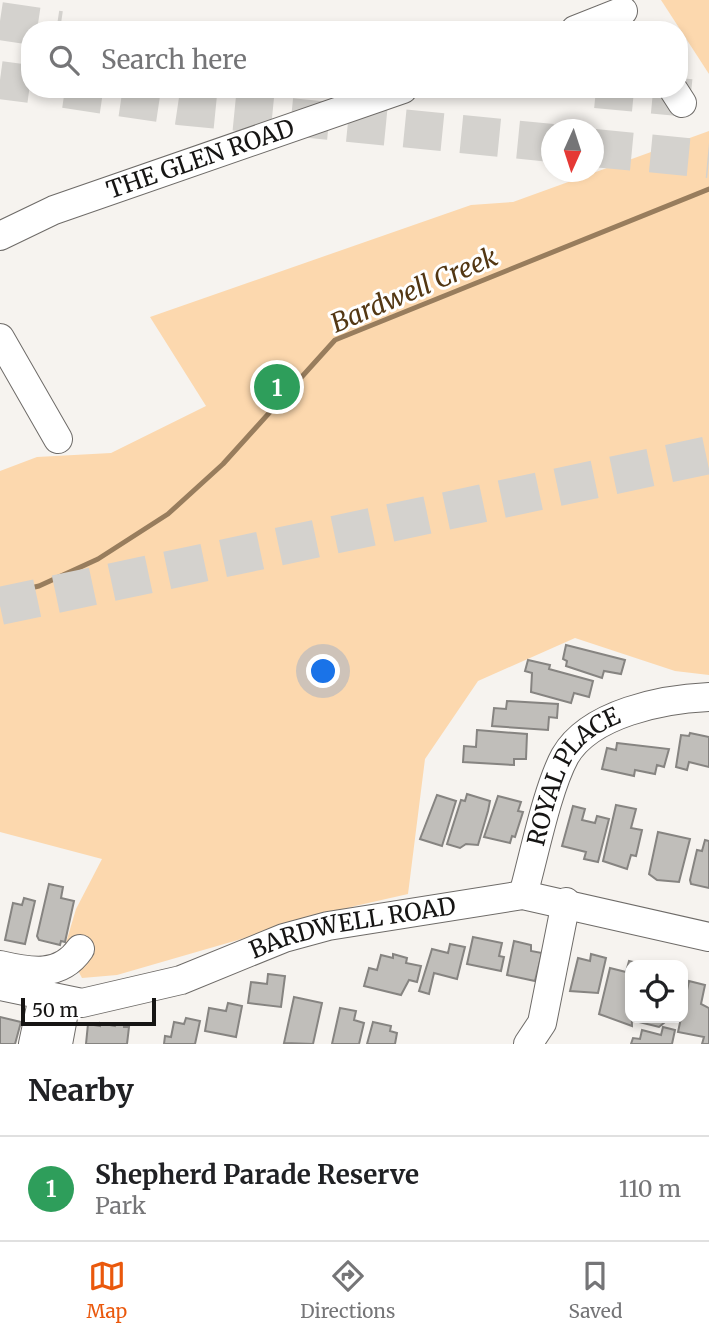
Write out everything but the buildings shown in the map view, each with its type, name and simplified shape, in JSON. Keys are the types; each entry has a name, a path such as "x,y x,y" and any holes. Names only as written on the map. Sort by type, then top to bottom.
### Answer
{"street":[{"path":"601,21 625,13"},
{"name":"THE GLEN ROAD","path":"0,236 54,210 377,98"},
{"path":"0,214 11,214 30,221"},
{"path":"0,338 58,439"},
{"name":"ROYAL PLACE","path":"523,895 559,770 575,743 607,722 638,710 709,697"},
{"name":"BARDWELL ROAD","path":"0,986 82,1003 168,983 284,938 328,926 523,895 566,902 709,937"},
{"path":"528,1044 542,1023 566,902"},
{"path":"0,965 44,971 64,965 80,950"},
{"path":"33,1044 55,999"},
{"path":"55,999 58,1044"}],"shaded area":[{"path":"661,0 709,0 709,74 688,42 688,21 675,21"},
{"path":"709,131 709,675 675,671 575,638 478,681 425,759 408,894 355,906 117,975 82,978 65,946 76,909 102,859 0,832 0,471 37,457 111,453 206,406 150,317 471,205 513,202 568,182 604,182 604,169"}],"waterway":[{"name":"Bardwell Creek","path":"0,595 39,586 98,559 168,514 223,464 335,340 709,189"}],"tunnel":[{"path":"0,21 21,24"},
{"path":"0,80 21,83"},
{"path":"125,98 179,106 541,142"},
{"path":"688,98 709,100"},
{"path":"604,149 709,159"},
{"path":"0,606 709,455"}],"place":[{"name":"Shepherd Parade Reserve","path":"277,387"}]}
